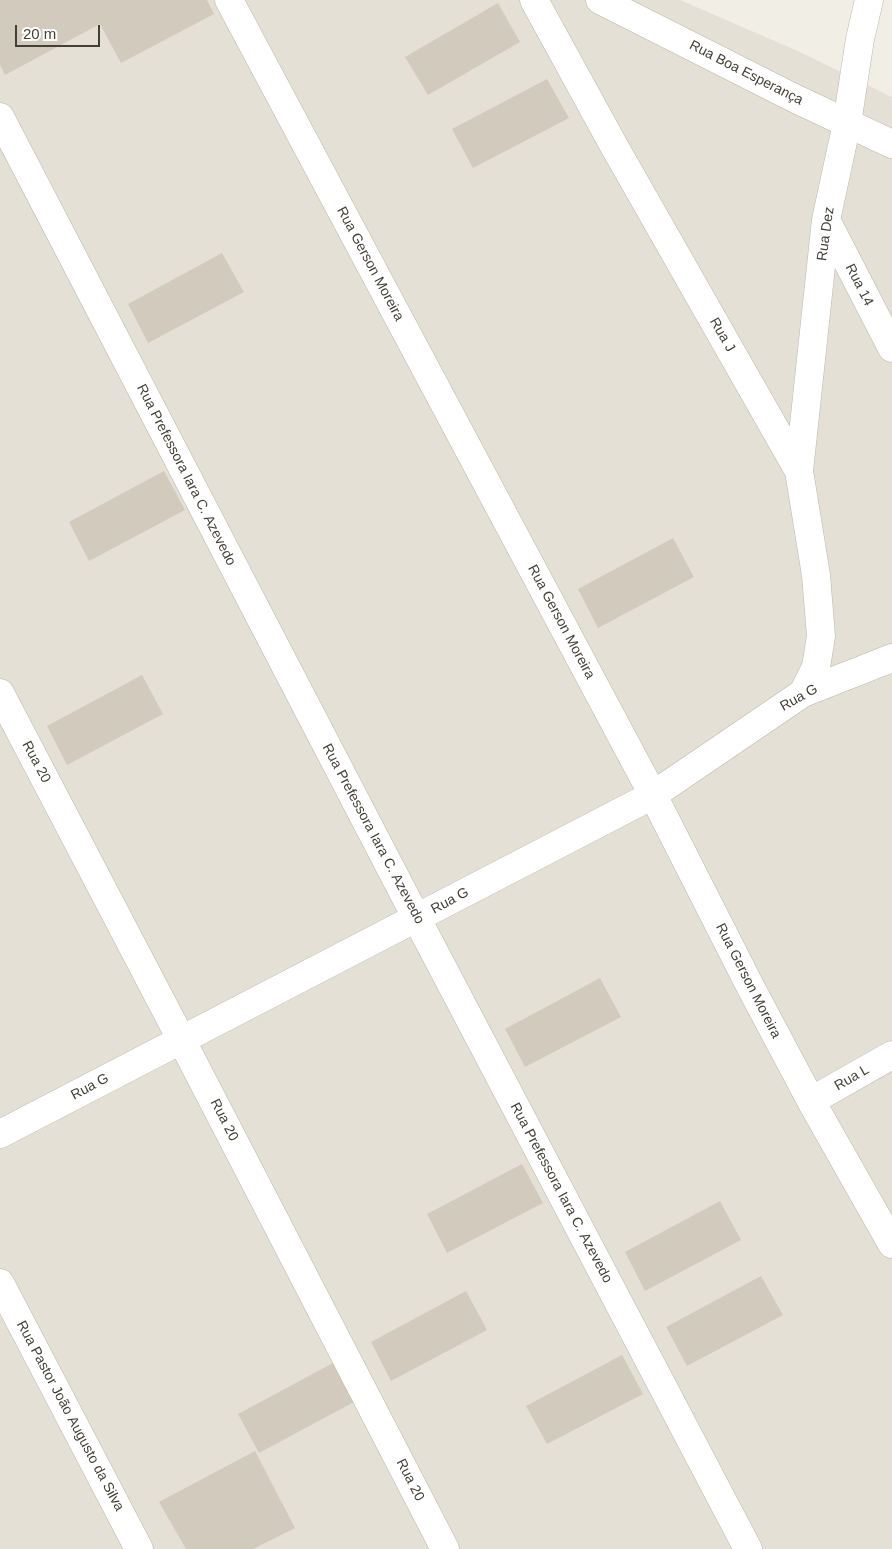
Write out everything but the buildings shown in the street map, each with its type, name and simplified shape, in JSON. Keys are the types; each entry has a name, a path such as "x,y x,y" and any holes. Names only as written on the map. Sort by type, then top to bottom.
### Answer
{"street":[{"name":"Rua Gerson Moreira","path":"229,0 653,795 750,986 811,1100 892,1244"},
{"name":"Rua J","path":"534,0 799,471 816,575 821,636 816,667 803,693"},
{"name":"Rua Boa Esperança","path":"600,0 892,144"},
{"name":"Rua Dez","path":"799,471 826,220 847,123 860,39 869,0"},
{"name":"Rua Prefessora Iara C. Azevedo","path":"0,117 417,919 748,1549"},
{"name":"Rua 14","path":"826,220 892,348"},
{"name":"Rua G","path":"0,1134 653,795 803,693 892,658"},
{"name":"Rua 20","path":"0,693 182,1039 445,1549"},
{"name":"Rua L","path":"811,1100 892,1055"},
{"name":"Rua Pastor João Augusto da Silva","path":"0,1283 139,1549"}],"shaded area":[{"path":"0,0 680,0 800,52 892,97 892,1549 0,1549"}]}
